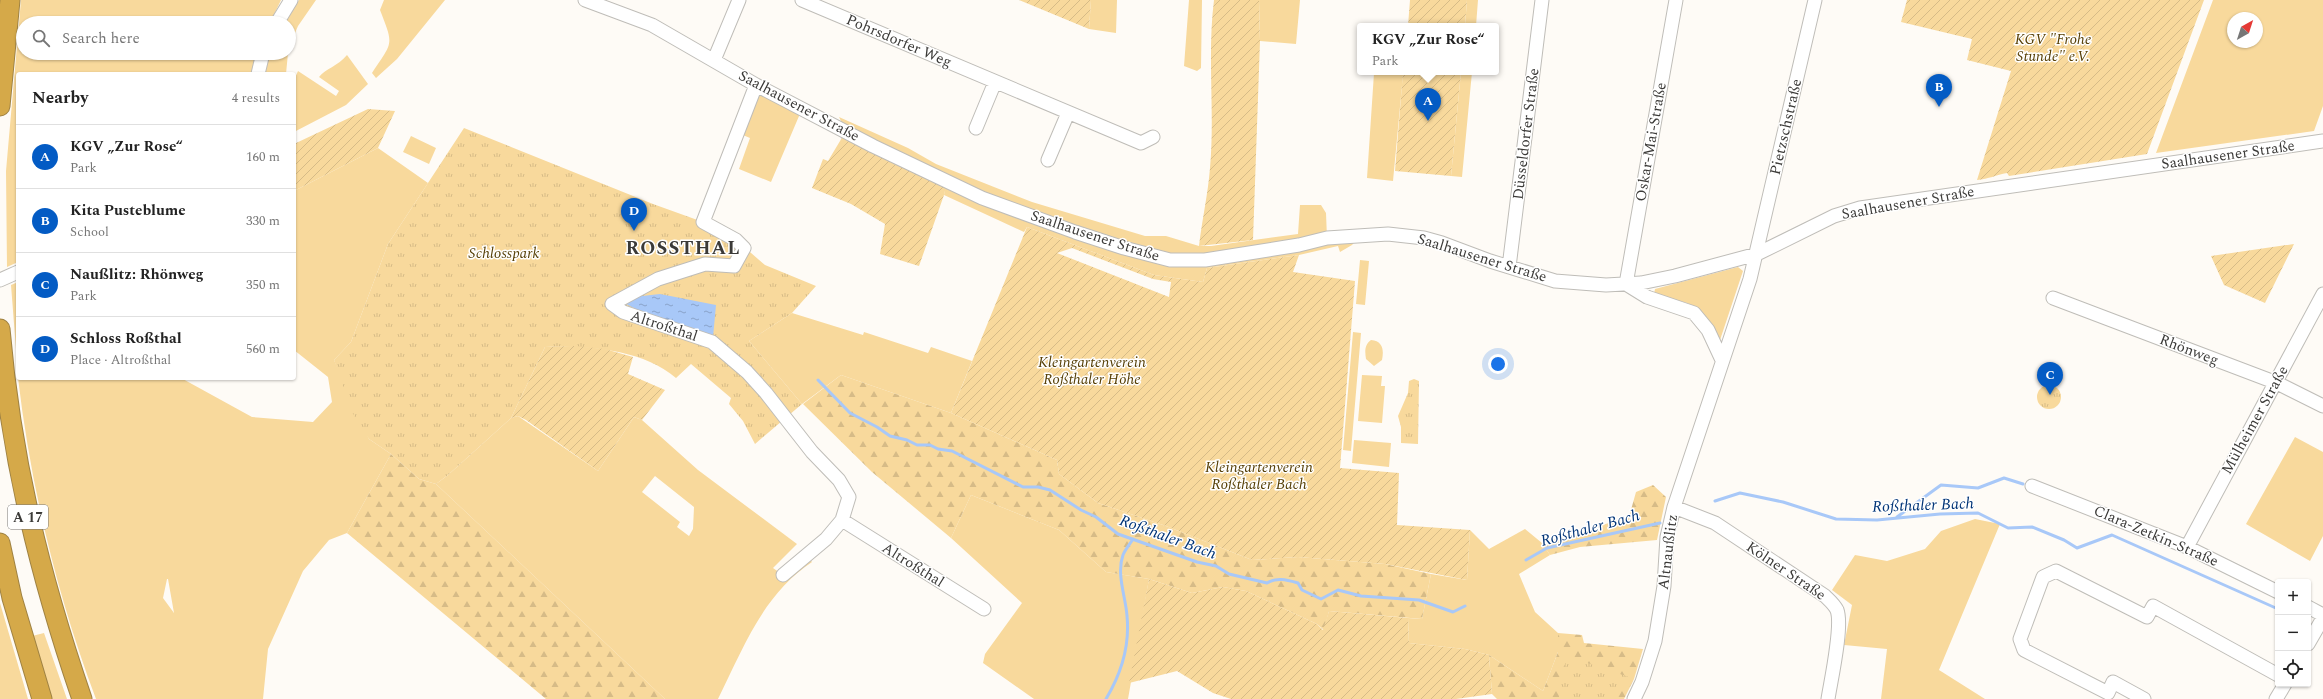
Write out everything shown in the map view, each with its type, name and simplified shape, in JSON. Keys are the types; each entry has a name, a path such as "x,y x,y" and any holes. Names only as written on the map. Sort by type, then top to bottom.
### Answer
{"highway":[{"path":"0,106 10,0"},
{"name":"A 17","path":"0,329 13,438 25,503 54,618 82,699"},
{"name":"A 17","path":"0,543 12,598 42,699"}],"street":[{"path":"281,16 291,0"},
{"name":"Saalhausener Straße","path":"585,0 652,26 756,85 880,149 982,198 1075,232 1124,248 1170,260 1205,260 1299,245 1327,238 1388,234 1424,238 1442,243 1509,268 1555,281 1606,285 1626,284 1675,276 1757,254 1834,216 1860,208 2323,141"},
{"path":"714,60 739,0"},
{"name":"Pohrsdorfer Weg","path":"802,0 1141,143 1153,137"},
{"name":"Düsseldorfer Straße","path":"1509,268 1542,0"},
{"name":"Oskar-Mai-Straße","path":"1626,284 1676,0"},
{"name":"Pietzschstraße","path":"1757,254 1815,0"},
{"path":"259,72 262,60"},
{"path":"976,128 995,82"},
{"name":"Altroßthal","path":"756,85 704,222 736,240 744,248 734,266 705,264 658,279 625,295 612,304 623,312 712,342 747,372 812,452 840,480 849,498 842,520 826,539 783,575"},
{"path":"1048,160 1068,113"},
{"name":"Altnaußlitz","path":"1634,699 1642,682 1655,641 1664,586 1667,537 1674,507 1757,254"},
{"path":"0,280 16,273"},
{"path":"1626,284 1647,297 1694,313 1708,330 1722,360"},
{"name":"Mülheimer Straße","path":"2187,546 2323,294"},
{"name":"Rhönweg","path":"2054,298 2276,383 2323,406"},
{"name":"Clara-Zetkin-Straße","path":"2032,486 2187,546 2275,590"},
{"name":"Kölner Straße","path":"1674,507 1714,523 1825,596 1833,604 1837,610 1838,630 1828,699"},
{"name":"Altroßthal","path":"842,520 984,609"},
{"path":"2144,699 2113,682 2108,693 2024,650 2020,639 2043,577 2056,571 2147,617 2153,606 2275,673"},
{"path":"2311,609 2323,615"},
{"path":"2311,639 2323,618"},
{"path":"2276,699 2283,687"}],"green space":[{"path":"21,0 281,0 273,16 20,16"},
{"path":"299,0 316,0 296,31 296,16 289,16"},
{"path":"384,0 445,0 397,59 376,78 372,73 384,55 389,43 388,31 380,10"},
{"path":"1019,0 1091,0 1089,29"},
{"path":"1091,0 1117,0 1116,33 1089,29"},
{"path":"1189,0 1202,0 1201,68 1197,71 1184,66"},
{"path":"1214,0 1259,0 1260,41 1253,240 1199,246 1209,178 1211,147 1211,42"},
{"path":"1259,0 1300,0 1296,44 1260,41"},
{"path":"1410,0 1467,0 1465,23 1408,23"},
{"path":"1467,0 1478,0 1476,23 1465,23"},
{"name":"KGV \"Frohe Stunde\" e.V.","path":"1907,0 2204,0 2147,154 2009,176 2007,173 1977,180 2011,71 1967,60 1972,39 1901,22"},
{"path":"2213,0 2323,0 2323,106 2314,131 2156,153"},
{"path":"347,55 368,84 346,105 296,131 296,76 298,71 336,96 339,91 319,77"},
{"path":"16,57 16,60 261,60 258,72 16,72 16,263 7,267 6,171"},
{"path":"268,60 287,60 286,72 265,72"},
{"path":"1374,75 1403,75 1393,181 1367,178"},
{"path":"1403,75 1461,75 1451,176 1395,171"},
{"path":"1461,75 1472,75 1462,177 1451,176"},
{"path":"756,85 802,109 771,182 739,169 750,138 738,133"},
{"path":"368,109 395,111 378,148 296,190 296,143"},
{"path":"839,117 908,148 936,164 1032,202 1145,236 1166,236 1199,246 1211,246 1298,234 1300,205 1321,205 1326,213 1327,238 1362,234 1352,245 1340,252 1338,246 1299,255 1207,268 1203,282 1154,275 1027,227 1024,232 944,195 946,182 846,131"},
{"name":"Schlosspark","path":"464,128 653,204 703,222 736,240 765,265 816,286 792,313 749,341 802,404 755,444 743,421 729,404 731,398 691,364 676,378 662,368 631,355 614,351 580,347 545,347 511,418 436,484 419,479 391,454 369,439 353,414 334,360 351,342 388,244"},
{"path":"846,131 947,182 944,195 919,266 880,254 885,224 851,204 812,188 823,159 828,161"},
{"path":"411,136 436,148 429,164 403,152"},
{"path":"378,148 428,183 388,244 351,342 334,360 369,439 391,454 347,533 329,540 303,571 268,649 263,699 96,699 69,620 47,541 30,460 18,380 185,380 252,417 313,422 332,402 328,377 296,352 296,190","holes":["167,579 168,579 174,613 163,598"]},
{"path":"1027,227 1154,275 1203,282 1207,268 1299,255 1293,272 1355,281 1340,468 1399,473 1397,525 1470,530 1467,580 1385,564 1298,557 1252,560 1166,526 1098,503 1059,474 1057,460 951,413","holes":["1072,248 1153,279 1171,282 1169,297 1057,253"]},
{"path":"2294,244 2265,303 2224,285 2211,256"},
{"path":"1360,260 1369,261 1365,305 1356,304"},
{"path":"1738,267 1743,271 1720,340 1717,341 1698,309 1687,303 1654,294 1655,289"},
{"path":"16,283 16,349 11,285"},
{"path":"792,313 863,335 864,332 928,353 931,347 972,361 951,413 841,375 802,404 749,341"},
{"path":"1353,332 1361,333 1351,451 1343,450"},
{"path":"1371,340 1378,342 1383,350 1382,360 1374,366 1366,359 1365,351 1366,346"},
{"path":"575,346 605,349 633,357 628,374 665,390 642,420 634,417 598,471 526,420 518,416 511,418 545,347"},
{"path":"841,375 951,413 1057,460 1059,474 1098,503 1166,526 1252,560 1298,557 1385,564 1431,574 1422,619 1329,611 1324,630 1317,624 1246,591 1223,587 1192,593 1149,579 1106,572 1059,530 971,495 951,538 872,472 803,404"},
{"path":"1362,375 1382,376 1381,386 1385,386 1382,423 1358,421"},
{"path":"1414,379 1419,381 1418,444 1401,443 1401,427 1398,416 1408,393 1409,381"},
{"path":"2049,385 2054,386 2060,392 2060,402 2054,408 2049,409 2044,408 2038,402 2037,397 2038,392 2044,386"},
{"path":"518,416 598,471 634,417 642,420 698,470 797,544 773,568 783,575 806,555 812,562 795,575 767,606 746,642 718,699 665,699 436,484 511,418","holes":["655,476 694,507 693,529 689,536 677,527 680,522 642,492"]},
{"path":"2295,437 2323,452 2323,536 2310,561 2246,524"},
{"path":"1354,440 1391,443 1389,467 1352,463"},
{"path":"391,454 419,479 436,484 665,699 546,699 347,533"},
{"path":"1653,485 1666,497 1657,540 1580,547 1550,555 1542,543 1629,517 1636,492"},
{"path":"971,495 1059,530 1106,572 1149,579 1128,699 1034,699 983,663 985,654 1022,603 951,538"},
{"path":"1975,519 2000,524 1939,670 1985,699 1881,699 1887,649 1844,645 1852,605 1832,590 1855,555 1887,561 1925,549 1941,531"},
{"path":"1525,529 1542,543 1550,555 1519,574 1535,612 1558,633 1558,652 1543,691 1489,655 1465,649 1409,643 1408,618 1422,619 1431,574 1467,580 1470,530 1489,549"},
{"path":"1149,579 1192,593 1223,587 1246,591 1317,624 1323,630 1329,611 1408,618 1409,643 1465,649 1489,655 1492,694 1456,699 1231,699 1213,693 1177,671 1129,683"},
{"path":"0,603 28,699 0,699"},
{"path":"44,633 67,699 52,699 32,636"},
{"path":"1558,633 1582,635 1584,643 1643,649 1634,679 1624,699 1497,699 1492,694 1489,655 1543,691 1558,652"},
{"path":"1567,656 1629,677 1616,699 1559,699 1559,690"}],"water":[{"path":"660,294 716,305 713,337 664,323 626,304 633,297"}],"waterway":[{"name":"Roßthaler Bach","path":"818,380 850,413 877,427 890,436 907,440 917,445 930,445 938,449 952,451 1023,487 1038,487 1050,490 1081,510 1096,517 1118,534 1197,562 1216,566 1229,574 1267,583 1275,580 1286,580 1298,583 1302,590 1321,599 1338,590 1361,596 1419,600 1453,612 1465,606"},
{"path":"1897,517 1941,485 1978,488 2004,478 2023,484"},
{"name":"Roßthaler Bach","path":"1715,501 1740,493 1783,502 1836,519 1877,520 1940,514 1978,513 2008,528 2032,527 2064,540 2077,548 2112,535 2275,608"},
{"name":"Roßthaler Bach","path":"1526,560 1547,548 1660,523"},
{"path":"1106,699 1116,680 1126,649 1128,627 1121,578 1121,562 1126,549 1133,539"}],"place":[{"name":"Kita Pusteblume","path":"1939,107"},
{"name":"KGV „Zur Rose“","path":"1428,121"},
{"name":"Schloss Roßthal","path":"634,231"},
{"name":"Naußlitz: Rhönweg","path":"2050,395"}],"district":[{"name":"ROSSTHAL","path":"683,248"}],"park label":[{"name":"Kleingartenverein Roßthaler Höhe","path":"1092,370"},
{"name":"Kleingartenverein Roßthaler Bach","path":"1259,476"}]}
